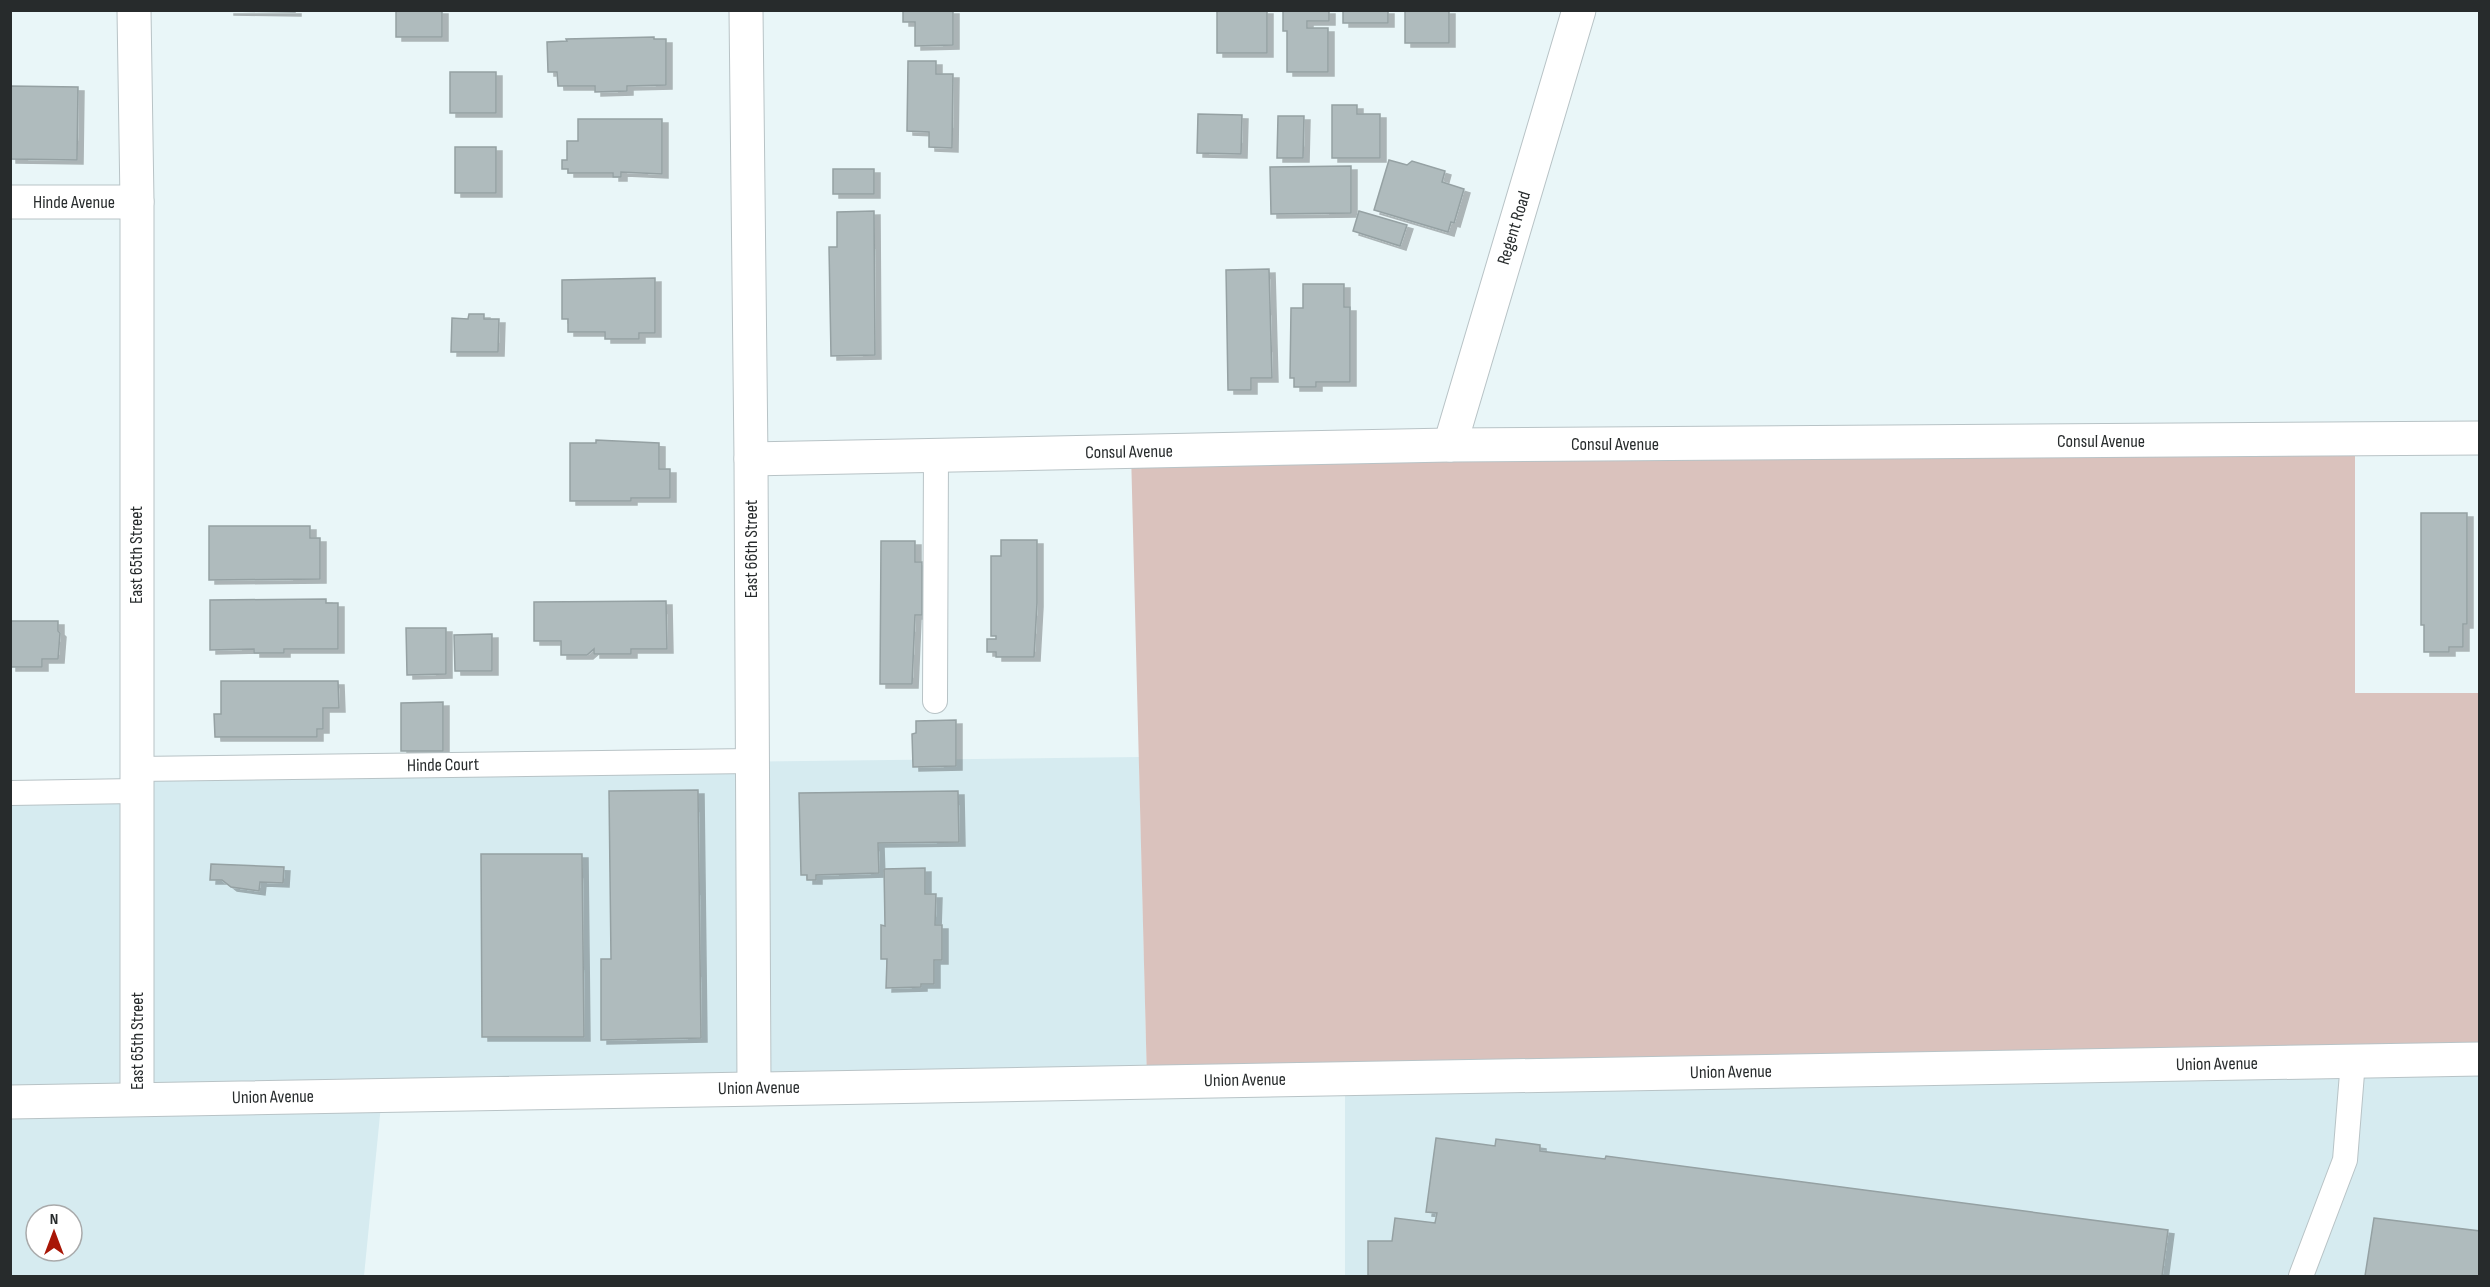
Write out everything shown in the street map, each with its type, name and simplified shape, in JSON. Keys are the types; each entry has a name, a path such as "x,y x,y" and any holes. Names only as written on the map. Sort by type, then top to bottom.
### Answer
{"street":[{"name":"East 65th Street","path":"134,10 137,202 137,1099"},
{"name":"East 66th Street","path":"746,10 751,459 753,1088"},
{"name":"Regent Road","path":"1450,445 1579,10"},
{"name":"Hinde Avenue","path":"10,202 137,202"},
{"name":"Consul Avenue","path":"751,459 1450,445 2480,438"},
{"name":"Union Avenue","path":"10,1102 2480,1059"}],"lane":[{"path":"935,701 936,456"},
{"name":"Hinde Court","path":"10,793 136,780 751,761"},
{"path":"2301,1276 2345,1160 2353,1061"}],"shaded area":[{"path":"2355,439 2355,693 2479,693 2479,1059 1147,1082 1131,452"},
{"path":"1139,757 1147,1082 382,1095 364,1276 11,1276 10,793 136,791 136,769"},
{"path":"2479,1059 2479,1276 1345,1276 1345,1079"}],"building":[{"path":"228,10 295,10 295,12 228,11"},
{"path":"396,10 442,10 442,37 396,37"},
{"path":"903,10 953,10 953,45 915,46 915,22 903,22"},
{"path":"1217,10 1267,10 1267,53 1217,53"},
{"path":"1283,10 1329,10 1329,21 1307,21 1307,28 1328,28 1328,72 1287,72 1287,31 1283,31"},
{"path":"1343,10 1388,10 1388,23 1343,23"},
{"path":"1405,10 1449,10 1449,43 1405,43"},
{"path":"654,37 654,39 666,39 666,85 627,86 627,91 595,92 595,86 558,86 557,72 548,72 547,42 567,41 566,39"},
{"path":"908,61 936,61 936,74 953,74 952,148 929,147 929,132 907,131"},
{"path":"450,72 496,72 496,113 450,113"},
{"path":"10,86 78,87 77,160 10,159"},
{"path":"1332,105 1357,105 1357,114 1380,114 1380,158 1332,158"},
{"path":"1198,114 1242,115 1241,154 1197,153"},
{"path":"1278,116 1304,116 1303,158 1277,158"},
{"path":"578,119 662,119 662,174 621,172 621,177 613,177 613,173 568,173 568,169 562,169 562,160 567,160 567,141 578,141"},
{"path":"455,147 496,147 496,193 455,193"},
{"path":"1389,160 1407,165 1412,161 1445,171 1442,182 1464,189 1454,223 1451,222 1448,232 1374,210"},
{"path":"1351,166 1351,213 1271,214 1270,167"},
{"path":"833,169 874,169 874,194 833,194"},
{"path":"874,211 875,355 831,356 829,247 837,247 837,212"},
{"path":"1359,211 1407,225 1400,246 1353,231"},
{"path":"1269,269 1272,378 1251,378 1251,390 1228,390 1226,270"},
{"path":"655,278 655,333 639,333 639,339 605,339 605,332 568,332 568,319 562,319 562,280"},
{"path":"1303,284 1344,284 1344,307 1350,307 1350,382 1316,382 1316,387 1294,387 1294,378 1290,378 1291,308 1303,308"},
{"path":"469,314 484,314 484,319 499,319 498,352 451,352 452,318 468,319"},
{"path":"596,440 659,443 659,469 670,469 670,498 631,498 631,501 570,501 570,443 596,443"},
{"path":"2421,513 2467,513 2467,624 2463,624 2463,647 2449,647 2449,652 2424,652 2424,625 2421,625"},
{"path":"209,526 310,526 310,538 320,538 320,579 209,580"},
{"path":"1001,540 1037,540 1034,657 996,657 996,652 987,652 987,639 996,639 996,636 991,636 991,556 1001,556"},
{"path":"881,541 915,541 915,562 922,562 922,615 915,615 912,684 880,684"},
{"path":"326,599 326,603 338,603 338,649 284,649 284,653 254,653 254,649 210,650 210,600"},
{"path":"666,601 667,649 631,649 631,654 594,654 594,649 587,655 561,655 561,641 534,641 534,602"},
{"path":"10,621 58,621 60,633 58,659 42,659 42,667 10,667"},
{"path":"406,628 446,628 446,674 407,675"},
{"path":"492,634 492,671 455,671 454,635"},
{"path":"221,681 338,681 339,708 323,708 323,729 317,729 317,737 215,737 214,714 221,714"},
{"path":"443,702 443,751 401,751 401,703"},
{"path":"956,720 956,766 913,767 912,734 916,733 916,721"},
{"path":"698,790 701,1038 601,1040 601,959 611,959 609,791"},
{"path":"958,791 959,842 878,843 879,873 816,875 816,880 807,880 807,875 801,875 799,793"},
{"path":"481,854 582,854 584,1037 482,1037"},
{"path":"211,864 284,867 283,883 260,882 259,891 231,887 222,880 210,880"},
{"path":"925,868 925,894 936,894 935,925 942,925 942,960 934,960 934,984 921,984 921,987 886,988 887,959 881,959 881,925 885,926 884,869"},
{"path":"1436,1138 1495,1146 1496,1139 1540,1145 1540,1151 1605,1159 1606,1156 2168,1230 2162,1276 1368,1276 1368,1241 1392,1241 1395,1218 1435,1223 1437,1213 1426,1212"},
{"path":"2374,1218 2480,1231 2480,1276 2365,1276"}]}
